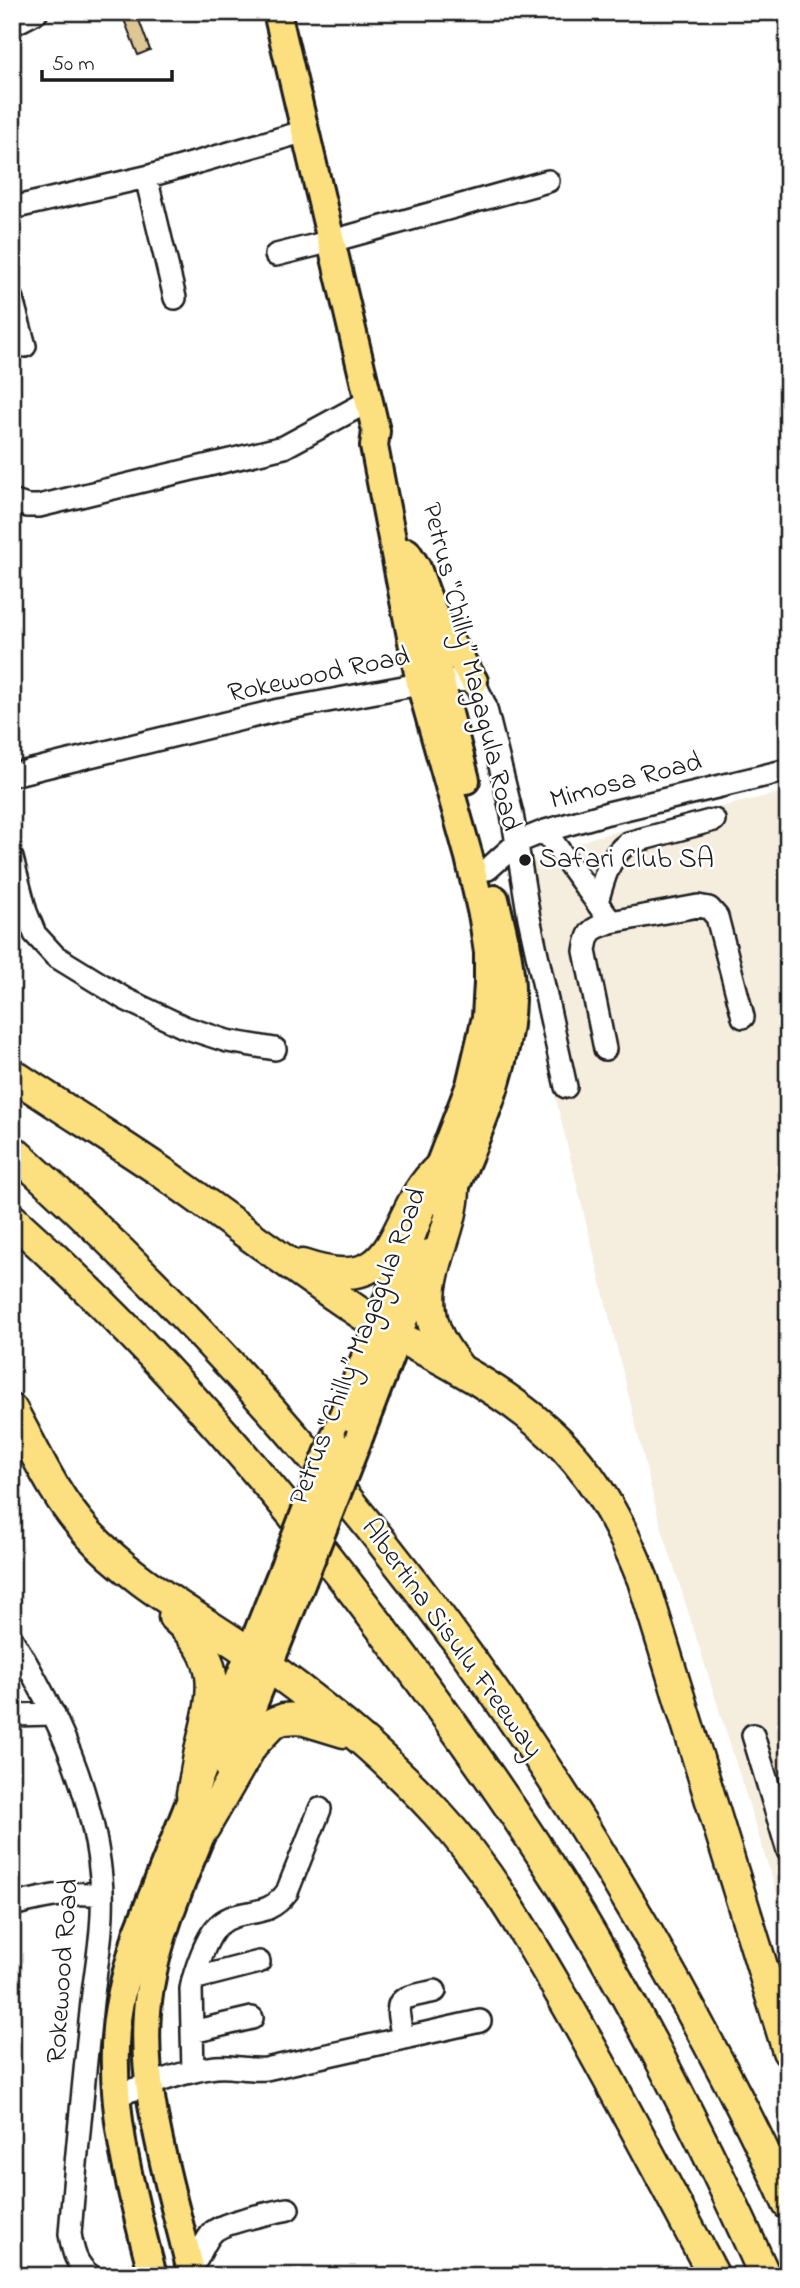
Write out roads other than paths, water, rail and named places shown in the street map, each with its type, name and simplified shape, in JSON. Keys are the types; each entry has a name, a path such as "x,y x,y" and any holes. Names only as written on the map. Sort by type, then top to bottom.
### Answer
{"highway":[{"path":"12,1074 161,1172 387,1331 459,1368 505,1399 565,1448 607,1502 627,1539 643,1580 788,2050"},
{"name":"Albertina Sisulu Freeway","path":"12,1150 151,1280 238,1373 356,1509 465,1649 576,1812 637,1913 705,2036 788,2204"},
{"path":"282,1258 333,1273 356,1272 373,1265 391,1247 430,1176 447,1178 454,1208 435,1264 429,1302 436,1334 459,1368"},
{"name":"Albertina Sisulu Freeway","path":"12,1219 54,1256 224,1432 328,1556 469,1745 559,1882 649,2038 724,2184 765,2276"},
{"path":"12,1410 69,1510 111,1557 142,1582 259,1660 332,1715 395,1770 472,1853 528,1938 600,2064 714,2276"},
{"path":"142,1582 154,1599 189,1629 212,1673 212,1702 192,1794"},
{"path":"204,1828 252,1745 273,1723 298,1718 357,1737"}],"main road":[{"name":"Petrus “Chilly” Magagula Road","path":"277,12 376,431 374,446 431,682 470,856 488,952 486,1017 447,1178 387,1331 333,1441 292,1576"},
{"name":"Petrus “Chilly” Magagula Road","path":"376,431 384,442 431,682 488,869 507,946 511,998 504,1051 491,1100 447,1178"},
{"path":"407,552 417,568 433,615 474,681"},
{"name":"Petrus “Chilly” Magagula Road","path":"187,2274 149,2085 146,2038 150,1986 157,1954 204,1828 259,1660 292,1576 360,1435 387,1331"},
{"name":"Petrus “Chilly” Magagula Road","path":"153,2276 124,2160 115,2095 116,2028 124,1980 138,1934 192,1794 259,1660"}],"street":[{"path":"12,25 37,12"},
{"path":"12,208 146,177 306,131"},
{"path":"146,177 175,298"},
{"path":"276,255 332,242 548,181"},
{"path":"12,299 25,346"},
{"path":"12,501 27,506 39,506 284,447 369,401"},
{"path":"474,681 485,705 518,842 529,918 566,1087"},
{"name":"Rokewood Road","path":"12,775 279,710 431,682 474,681"},
{"name":"Mimosa Road","path":"488,869 518,842 545,831 788,769"},
{"path":"597,902 608,865 616,851 628,843 714,820"},
{"path":"545,831 611,922"},
{"path":"12,858 26,912 35,934 55,956 125,999 184,1027 227,1041 275,1049"},
{"path":"605,1049 585,951 586,939 591,930 611,922 698,906 709,908 717,916 743,1017"},
{"name":"Rokewood Road","path":"12,1639 54,1714 77,1770 93,1828 102,1895 70,2234 78,2264 91,2276"},
{"path":"12,1715 54,1714"},
{"path":"753,1735 779,1789 788,1852"},
{"path":"193,2071 191,1989 211,1935 220,1924 273,1907 279,1902 287,1892 320,1809"},
{"path":"12,1905 77,1892 102,1895"},
{"path":"193,1979 259,1962"},
{"path":"404,2038 397,2009 399,2003 403,1998 435,1991"},
{"path":"192,2032 252,2018"},
{"path":"115,2095 193,2071 220,2066 248,2071 266,2069 480,2021"},
{"path":"187,2274 214,2231 288,2209"}],"place":[{"name":"Safari Club SA","path":"525,860"}]}
